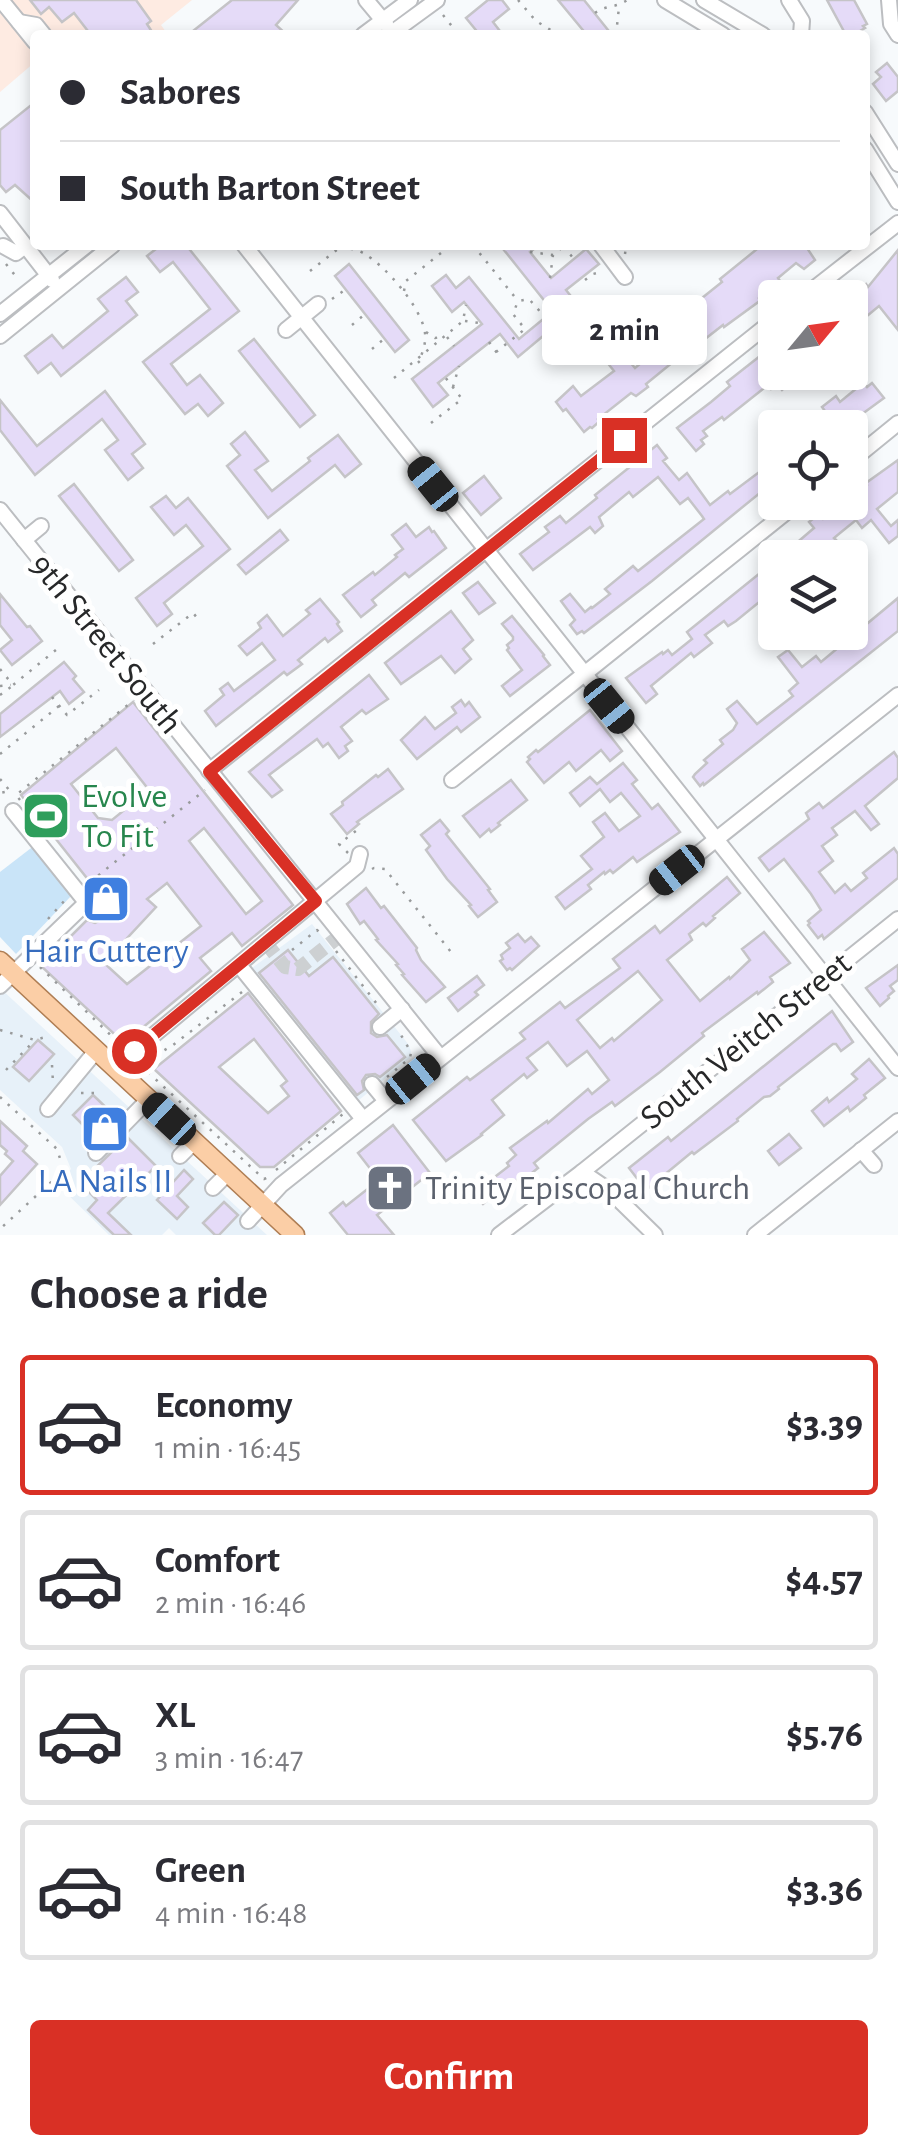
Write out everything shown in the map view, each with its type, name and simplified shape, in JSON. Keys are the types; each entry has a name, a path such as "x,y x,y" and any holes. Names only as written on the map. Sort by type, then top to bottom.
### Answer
{"main road":[{"path":"4,974 96,1051 294,1235"}],"street":[{"path":"2,0 30,36"},
{"path":"366,0 388,29"},
{"path":"388,29 410,0"},
{"path":"665,0 716,30"},
{"path":"704,0 755,30"},
{"path":"789,0 802,21 801,30"},
{"path":"889,0 891,24 898,35"},
{"path":"388,29 440,7"},
{"path":"19,22 36,25 40,30"},
{"path":"870,120 898,164"},
{"path":"870,157 898,202"},
{"path":"0,213 59,288"},
{"path":"870,245 898,223"},
{"path":"2,252 16,253 25,246"},
{"path":"0,314 81,250"},
{"path":"0,336 107,250"},
{"path":"248,250 898,1068"},
{"path":"825,280 863,250"},
{"path":"617,260 625,277"},
{"path":"286,330 325,302"},
{"path":"209,772 758,333"},
{"path":"868,447 898,423"},
{"name":"9th Street South","path":"0,510 440,1057"},
{"path":"452,780 777,520"},
{"path":"24,540 41,526"},
{"path":"248,1221 276,1189 898,696"},
{"path":"4,974 81,900 21,811"},
{"path":"114,1068 173,1011 240,965 357,866 355,855"},
{"name":"South Veitch Street","path":"504,1234 554,1201 582,1172 898,919"},
{"path":"257,950 269,964"},
{"path":"240,965 363,1119"},
{"path":"380,1027 402,1009"},
{"path":"48,1109 96,1051"},
{"path":"372,1084 386,1101"},
{"path":"96,1154 148,1100"},
{"path":"764,1232 836,1180 861,1150 898,1121"},
{"path":"180,1156 194,1142"},
{"path":"861,1150 874,1165"},
{"path":"582,1172 610,1191 656,1235"},
{"path":"213,1188 228,1173"}],"path":[{"path":"518,0 536,21 551,30"},
{"path":"595,12 627,0"},
{"path":"617,30 619,6"},
{"path":"440,7 456,30"},
{"path":"329,250 332,254"},
{"path":"310,271 336,250"},
{"path":"354,250 394,280 417,313 425,331 419,358"},
{"path":"404,294 406,282 445,250"},
{"path":"477,250 518,301"},
{"path":"550,278 554,255 560,250"},
{"path":"568,250 574,259"},
{"path":"2,252 18,279"},
{"path":"530,252 554,255"},
{"path":"585,280 617,260"},
{"path":"394,280 406,282"},
{"path":"325,302 346,290"},
{"path":"518,301 530,299 544,316 554,310"},
{"path":"496,352 525,329 513,314 518,301"},
{"path":"394,378 464,321 466,304"},
{"path":"352,324 365,314"},
{"path":"464,321 480,323"},
{"path":"425,331 435,338 445,336"},
{"path":"445,336 454,346"},
{"path":"372,349 385,338"},
{"path":"489,342 500,357"},
{"path":"419,358 425,370"},
{"path":"452,387 459,366"},
{"path":"431,423 462,399 445,377"},
{"path":"153,644 193,613 200,620"},
{"path":"0,695 62,645"},
{"path":"0,669 13,685"},
{"path":"0,686 13,685"},
{"path":"52,697 67,715 98,690"},
{"path":"21,811 16,795 135,698"},
{"path":"0,754 59,706"},
{"path":"0,779 10,791 0,792"},
{"path":"44,924 66,898 81,900 206,789"},
{"path":"355,855 340,844 356,830"},
{"path":"362,877 374,868 385,869 456,958"},
{"path":"292,950 317,930 324,936"},
{"path":"36,972 36,963 124,1048"},
{"path":"248,987 173,1045 140,1065 264,1178 348,1110"},
{"path":"0,1030 35,1040 50,1036"},
{"path":"6,1070 35,1040"},
{"path":"0,1097 57,1149 63,1168 57,1178 0,1229"}],"shaded area":[{"path":"0,0 192,0 161,25 164,30 30,30 30,66 0,92"},
{"path":"35,845 72,895 16,954 0,937 0,872"},
{"path":"312,924 411,1052 410,1058 359,1100 252,968"},
{"path":"0,988 267,1235 176,1235 169,1228 162,1235 109,1235 56,1183 71,1169 62,1147 0,1090"}],"building":[{"path":"30,0 136,0 151,21 147,24 151,30 87,30 74,13 62,22 49,7 41,14"},
{"path":"232,0 298,0 276,25 282,30 194,30"},
{"path":"488,0 502,0 509,9 493,22 499,30 476,30 466,18"},
{"path":"558,0 584,0 608,30 583,30"},
{"path":"827,0 854,0 867,24 862,30 843,30"},
{"path":"887,63 898,77 898,91 886,101 873,84 881,77 876,72"},
{"path":"30,106 30,198 15,185 6,192 0,185 0,130"},
{"path":"155,250 190,250 239,311 171,364 187,385 200,375 223,403 208,416 198,404 185,414 143,362 210,309 173,262 160,272 147,256"},
{"path":"504,250 533,250 530,252 551,278 585,250 599,264 566,290 570,295 551,309"},
{"path":"756,250 808,250 815,260 804,269 796,263 779,280 758,280 758,302 695,344 646,384 648,387 636,396 631,393 592,428 584,432 556,402 573,386 581,396 614,371 606,361 620,350 635,368 664,344 658,336 677,322 672,316 680,310 676,306 685,299 692,306 722,282 720,279"},
{"path":"898,250 898,330 879,306 868,315 868,287"},
{"path":"349,264 409,340 395,352 335,276"},
{"path":"446,275 456,288 469,277 519,339 553,311 561,321 518,357 500,334 438,383 448,395 433,407 412,379 482,324 464,302 452,312 432,286"},
{"path":"126,277 138,292 126,301 137,315 61,376 51,363 38,373 25,356 52,335 63,348 108,311 98,299"},
{"path":"254,339 315,415 300,427 239,351"},
{"path":"758,358 758,390 762,390 724,420 722,417 703,431 707,436 696,451 677,428 730,386 727,382"},
{"path":"872,383 884,398 868,410 822,407 836,396 840,402 855,390 868,390"},
{"path":"105,391 145,444 132,454 143,468 128,480 105,450 118,440 102,419 35,475 0,430 0,400 37,446"},
{"path":"245,432 268,461 255,470 272,491 338,435 361,464 345,477 335,465 268,518 227,466 240,455 231,444"},
{"path":"657,445 667,458 663,461 679,480 687,473 710,505 758,473 758,494 652,581 584,633 577,634 570,625 575,620 561,601 570,594 585,612 592,608 610,594 605,589 633,566 638,571 704,519 688,498 680,504 658,477 633,497 629,492 599,517 603,526 595,533 590,527 533,570 520,554 549,532 545,527 560,516 566,523 597,498 595,495"},
{"path":"898,460 898,492 877,509 891,526 898,520 898,536 889,543 871,520 862,528 856,520 868,520 868,482"},
{"path":"484,476 501,498 481,515 463,493"},
{"path":"74,484 133,560 119,571 59,496"},
{"path":"166,496 176,508 188,498 230,549 164,603 172,614 157,626 136,598 203,546 186,525 174,535 151,507"},
{"path":"856,520 836,540 800,540 814,528 809,522"},
{"path":"406,524 416,537 429,527 446,548 409,577 405,573 372,600 376,605 361,617 343,595 397,557 403,549 392,535"},
{"path":"280,530 288,540 246,574 238,565"},
{"path":"758,575 758,603 728,626 724,621 705,635 712,643 694,657 691,653 651,686 657,694 646,703 626,678 662,652 668,650 672,655 692,639 687,632"},
{"path":"478,582 495,603 479,614 463,593"},
{"path":"0,594 42,641 12,665 0,650 12,640 0,625"},
{"path":"898,598 898,631 700,786 693,777 737,723 727,709 737,701 757,724 793,696 789,691 798,683 778,657 788,650 802,667 816,656 821,662 835,650 868,650 868,623"},
{"path":"320,599 342,631 328,642 325,638 298,660 302,664 287,675 284,672 216,726 205,711 224,695 220,689 228,683 234,691 275,660 262,643 247,655 239,646 261,628 258,623 267,615 283,636 310,614 306,610"},
{"path":"451,611 473,640 463,649 471,659 455,673 441,656 401,684 385,663"},
{"path":"512,616 550,665 510,696 502,686 522,670 507,650 513,637 502,624"},
{"path":"64,662 84,692 69,704 60,691 0,737 0,714"},
{"path":"369,675 388,699 366,714 362,710 341,727 352,741 345,746 348,751 339,758 328,743 323,747 317,739 269,775 282,790 272,797 249,772"},
{"path":"461,700 465,706 469,702 480,717 461,732 457,727 417,759 401,740 425,717 435,729 456,713 452,707"},
{"path":"133,702 293,905 242,946 232,933 200,958 211,971 124,1043 41,966 87,920 101,920 105,901 21,795","holes":["116,748 149,790 112,820 98,818 71,784","204,828 262,901 246,914 189,841","167,883 201,926 127,984 104,963 156,907 147,899"]},
{"path":"590,710 622,751 610,761 601,750 576,771 569,762 544,783 527,762 528,757"},
{"path":"894,752 898,758 898,778 865,806 879,824 871,830 855,811 832,828 837,835 822,846 833,861 819,872 835,893 845,884 851,891 867,878 863,873 894,848 898,854 898,878 824,939 822,935 818,938 808,925 821,910 811,894 784,859 769,871 759,858 809,819 806,813 819,803 823,808"},
{"path":"623,763 637,780 632,784 652,809 658,804 680,832 637,862 633,857 613,873 604,872 588,885 591,889 565,909 556,897 592,869 581,856 604,837 593,822 605,813 619,831 640,816 621,793 610,802 600,789 580,806 570,793 590,777 597,784"},
{"path":"388,769 403,789 357,822 347,834 331,814"},
{"path":"511,780 527,800 480,837 463,816"},
{"path":"440,820 449,831 446,834 497,902 478,917 426,850 430,846 421,835"},
{"path":"727,877 740,893 706,926 703,923 689,934 692,940 667,960 700,1001 750,960 742,949 764,932 790,963 770,977 773,982 702,1033 704,1036 660,1072 615,1106 612,1102 588,1119 534,1163 538,1168 522,1181 519,1178 510,1186 508,1183 483,1204 474,1193 509,1166 507,1163 516,1155 510,1148 588,1089 592,1094 609,1080 587,1051 567,1066 548,1042 527,1058 537,1070 527,1078 524,1074 492,1100 504,1115 446,1161 413,1120 467,1077 470,1080 525,1039 520,1033 560,1002 565,1008 620,968 613,959 655,926 660,933","holes":["638,971 662,1000 614,1041 612,1038 600,1048 577,1020"]},
{"path":"366,888 445,987 426,1002 347,904"},
{"path":"518,934 525,942 531,937 539,946 507,970 500,961 501,955 510,948 506,943"},
{"path":"288,950 309,976 333,957 379,1014 371,1022 371,1033 377,1037 387,1035 405,1057 380,1077 366,1075 362,1081 364,1090 357,1095 259,973"},
{"path":"898,965 898,980 890,986 894,991 880,1006 866,988"},
{"path":"477,976 484,985 458,1011 448,998"},
{"path":"248,993 341,1111 274,1167 260,1167 154,1069","holes":["254,1039 287,1081 281,1086 289,1096 268,1113 219,1067"]},
{"path":"832,1011 853,1042 841,1051 833,1044 646,1190 629,1168 668,1137 671,1141"},
{"path":"38,1040 54,1054 29,1081 13,1067"},
{"path":"869,1059 885,1078 850,1111 848,1107 824,1126 812,1111 857,1079 852,1074"},
{"path":"93,1095 116,1117 93,1141 89,1137 92,1134 73,1115"},
{"path":"0,1121 27,1146 23,1151 37,1164 0,1205 0,1176 13,1161 0,1145"},
{"name":"Trinity Episcopal Church","path":"393,1125 430,1173 377,1215 394,1235 348,1235 330,1213 343,1202 346,1206 379,1180 358,1153"},
{"path":"789,1134 801,1148 779,1165 768,1151"},
{"path":"127,1137 156,1166 108,1213 131,1235 114,1235 88,1210 97,1200 80,1183"},
{"path":"184,1170 193,1179 177,1196 188,1207 177,1219 157,1200"},
{"path":"224,1202 238,1215 215,1235 203,1223"}],"tunnel":[{"path":"266,943 285,967 298,969 342,934"}],"place":[{"name":"Evolve To Fit","path":"46,816"},
{"name":"Hair Cuttery","path":"106,899"},
{"name":"LA Nails II","path":"105,1129"},
{"name":"Trinity Episcopal Church","path":"390,1188"}],"route":[{"path":"134,1051 316,901 209,772 624,440"}]}
